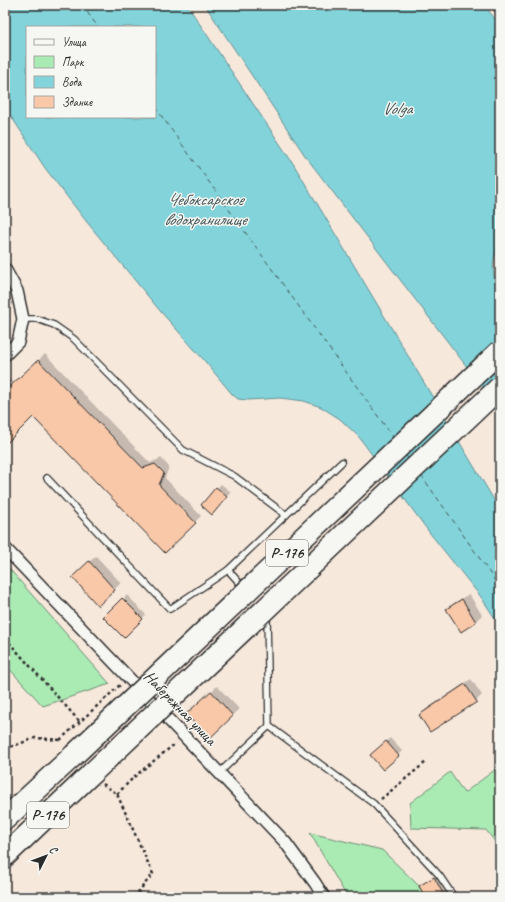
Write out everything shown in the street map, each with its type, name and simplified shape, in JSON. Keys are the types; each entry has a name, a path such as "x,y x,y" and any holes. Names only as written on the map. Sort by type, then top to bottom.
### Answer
{"highway":[{"name":"Р-176","path":"5,819 500,351"},
{"name":"Р-176","path":"5,856 500,387"}],"street":[{"path":"5,269 17,291 23,319 18,342 5,355"},
{"name":"Набережная улица","path":"5,548 285,842 324,897"}],"lane":[{"path":"494,5 500,11"},
{"path":"23,319 37,318 54,325 74,339 184,450 234,476 286,515"},
{"path":"47,478 170,609 228,570 342,462"},
{"path":"228,570 252,597"},
{"path":"219,773 268,726 267,613 262,608"},
{"path":"268,726 374,804 439,875 454,897"}],"path":[{"path":"5,638 80,722"},
{"path":"5,749 35,738 60,740 128,677"},
{"path":"134,897 154,874 117,794 135,776 184,736"},
{"path":"374,804 426,762"}],"green space":[{"path":"5,564 110,684 43,706 5,664"},
{"path":"500,766 500,848 486,830 411,828 410,803 450,772 464,793"},
{"path":"310,833 382,850 419,886 425,897 347,897"}],"water":[{"name":"Чебоксарское водохранилище","path":"5,5 187,5 294,165 500,510 500,626 481,597 429,532 359,437 340,419 321,407 304,401 280,398 248,400 238,399 232,394 161,312 86,221 45,168 5,107"},
{"name":"Volga","path":"205,5 484,5 500,25 500,241 493,262 493,269 500,297 500,410 306,157"}],"building":[{"path":"38,360 143,468 155,464 164,473 159,485 196,523 165,553 33,417 5,445 5,386 7,389"},
{"path":"216,487 227,497 212,515 201,505"},
{"path":"89,561 115,590 98,606 72,577"},
{"path":"122,598 143,619 124,638 103,617"},
{"path":"462,599 476,622 461,632 446,609"},
{"path":"465,684 477,702 430,732 419,715"},
{"path":"211,691 233,716 209,739 186,714"},
{"path":"386,741 399,756 383,770 370,755"},
{"path":"434,877 445,897 425,897 419,886"}],"ferry route":[{"path":"82,5 97,26"},
{"path":"156,108 393,437"},
{"path":"405,454 409,460"},
{"path":"421,475 500,588"}]}
